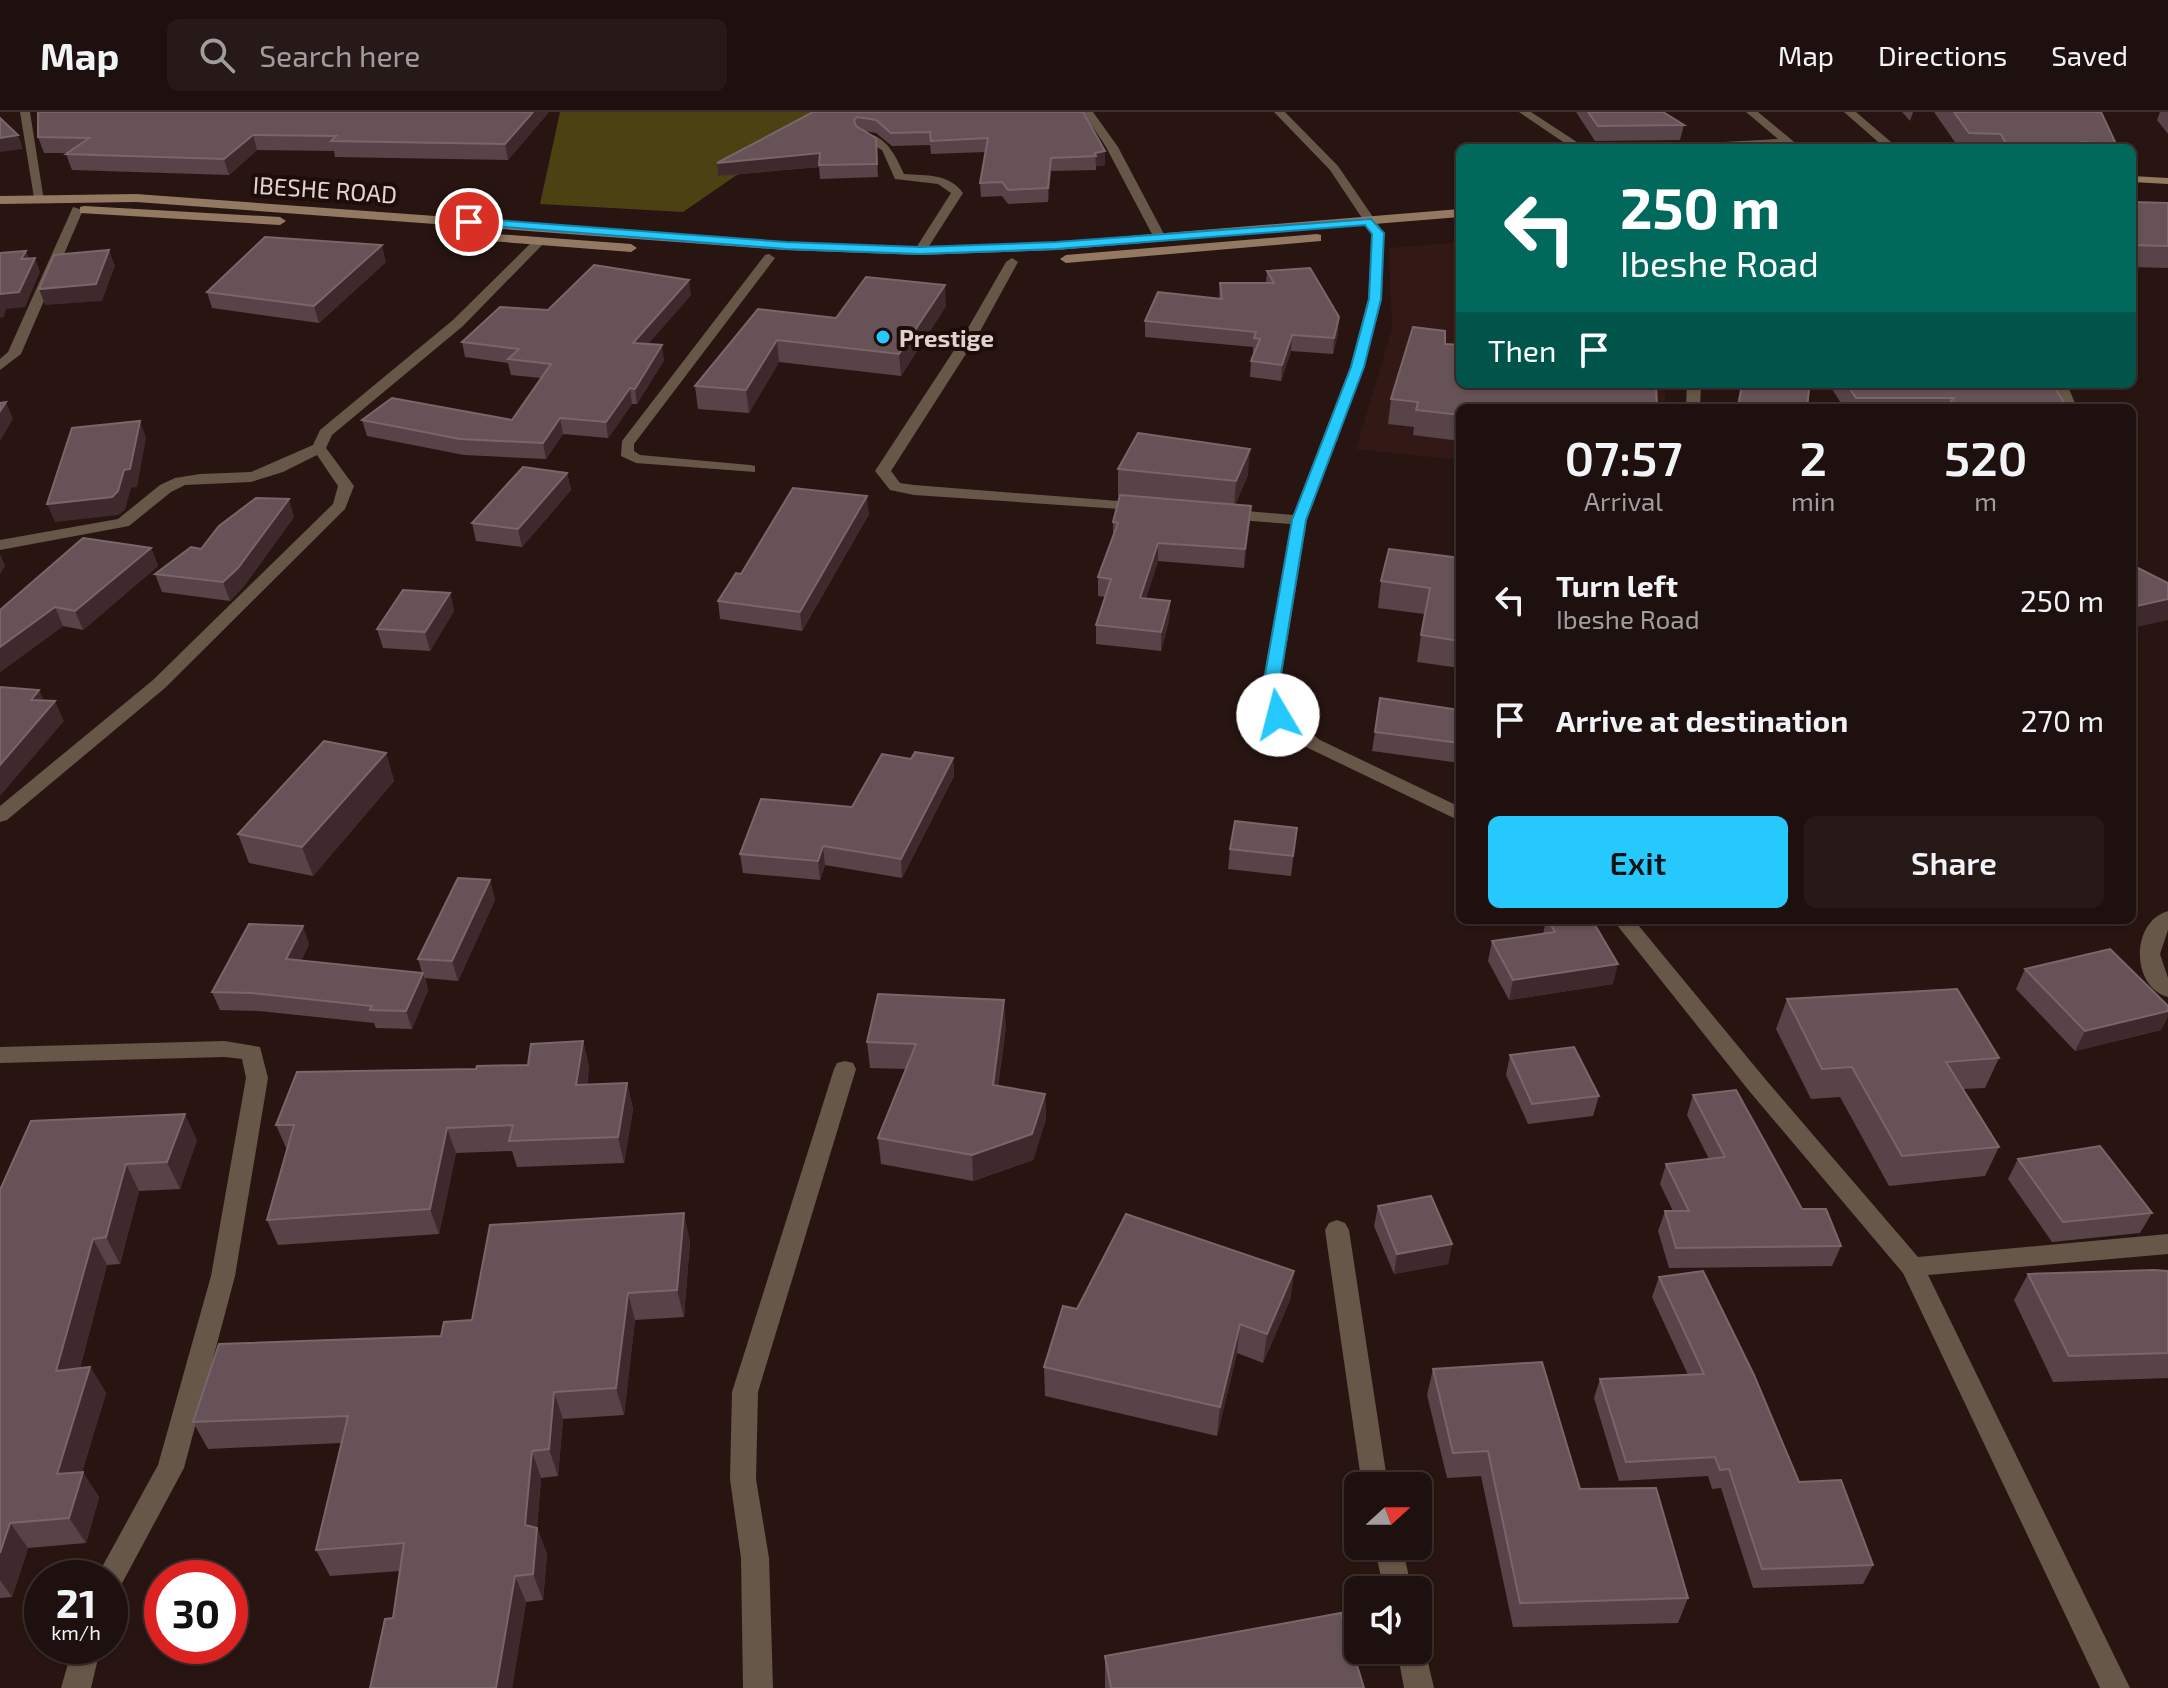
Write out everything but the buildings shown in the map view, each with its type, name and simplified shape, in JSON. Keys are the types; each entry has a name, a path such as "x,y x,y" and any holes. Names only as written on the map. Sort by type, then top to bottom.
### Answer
{"main road":[{"path":"2136,179 2168,181"},
{"path":"2136,188 2168,190"},
{"name":"IBESHE ROAD","path":"0,200 150,199 786,246 920,251 991,250 1456,213"},
{"name":"IBESHE ROAD","path":"0,212 77,210 279,221 769,258 1012,262 1456,226"}],"street":[{"path":"25,112 40,198"},
{"path":"1088,112 1112,147 1159,236"},
{"path":"1279,112 1334,168 1378,233 1375,299 1357,367 1299,520 1270,692 1278,715 1314,744 1456,813"},
{"path":"1524,112 1574,144"},
{"path":"1751,112 1791,144"},
{"path":"1849,112 1887,144"},
{"path":"862,135 887,148 899,177 945,181 954,186 957,193 920,251"},
{"path":"0,366 14,354 77,210"},
{"path":"0,545 123,523 140,515 171,485 205,479 249,477 276,470 319,448 325,433 458,323 540,241"},
{"path":"750,469 636,459 626,453 627,444 769,258"},
{"path":"1012,262 971,335 883,471 895,487 914,490 1161,509"},
{"path":"0,816 159,684 340,506 346,486 319,448"},
{"path":"1207,513 1299,520"},
{"path":"2168,918 2154,929 2148,956 2157,981 2168,990"},
{"path":"1626,924 1758,1086 1912,1267 2115,1688"},
{"path":"0,1055 225,1049 252,1053 257,1078 223,1276 171,1468 120,1560"},
{"path":"758,1688 755,1558 743,1479 745,1392 845,1069"},
{"path":"1337,1230 1373,1472"},
{"path":"1912,1267 2168,1244"},
{"path":"76,1688 82,1664"},
{"path":"1414,1664 1419,1688"}],"shaded area":[{"path":"560,112 828,112 683,212 540,204"},
{"path":"1456,242 1456,388 1665,388 1665,404 1456,404 1456,460 1356,449 1392,329 1389,248"}],"place":[{"name":"Prestige","path":"883,337"}],"route":[{"path":"469,222 786,246 920,251 1056,246 1368,221 1378,233 1375,299 1357,367 1299,520 1270,692 1278,715"}]}
